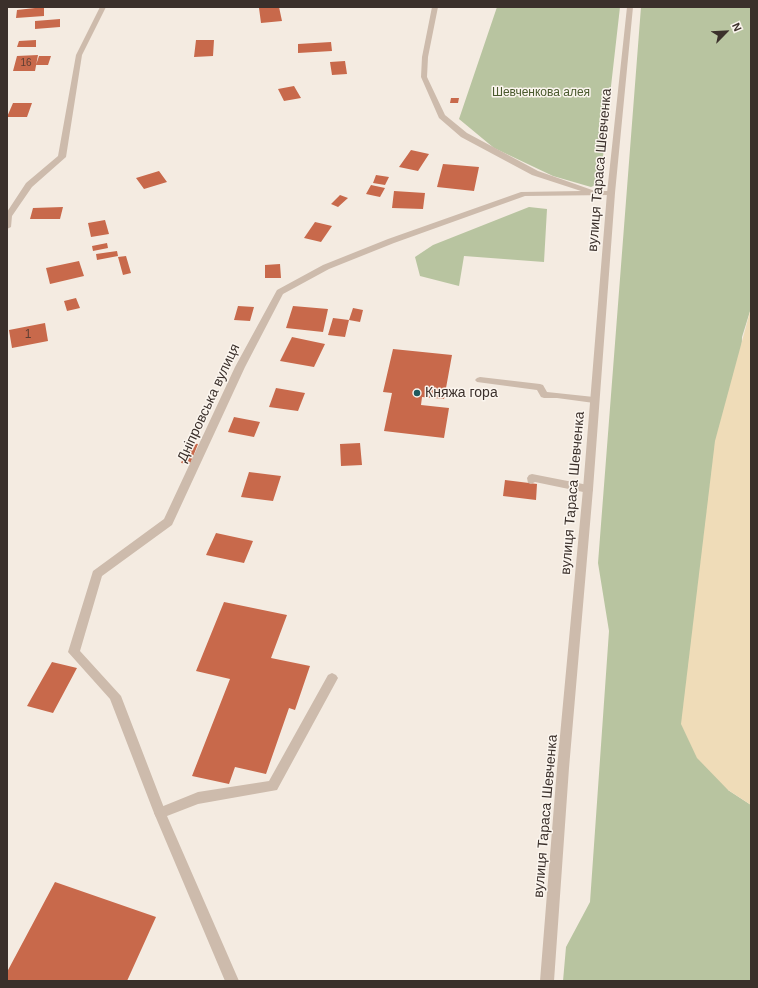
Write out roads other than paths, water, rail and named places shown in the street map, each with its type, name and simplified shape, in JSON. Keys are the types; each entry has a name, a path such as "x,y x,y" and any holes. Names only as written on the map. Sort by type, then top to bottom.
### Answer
{"street":[{"path":"7,226 8,216 29,185 62,157 79,55 103,7"},
{"path":"435,7 425,57 424,77 442,116 464,135 535,173 596,193"},
{"name":"вулиця Тараса Шевченка","path":"546,981 588,489 611,193 630,7"},
{"name":"Дніпровська вулиця","path":"160,813 115,696 74,652 97,574 168,522 240,367 280,292 333,264 391,241 524,194 611,193"},
{"path":"480,380 540,387 544,395 594,400"},
{"path":"531,480 532,478 588,489"},
{"path":"232,981 160,813 198,798 273,786 332,678"}],"place":[{"name":"Княжа гора","path":"417,393"}],"park label":[{"name":"Шевченкова алея","path":"541,93"}]}
